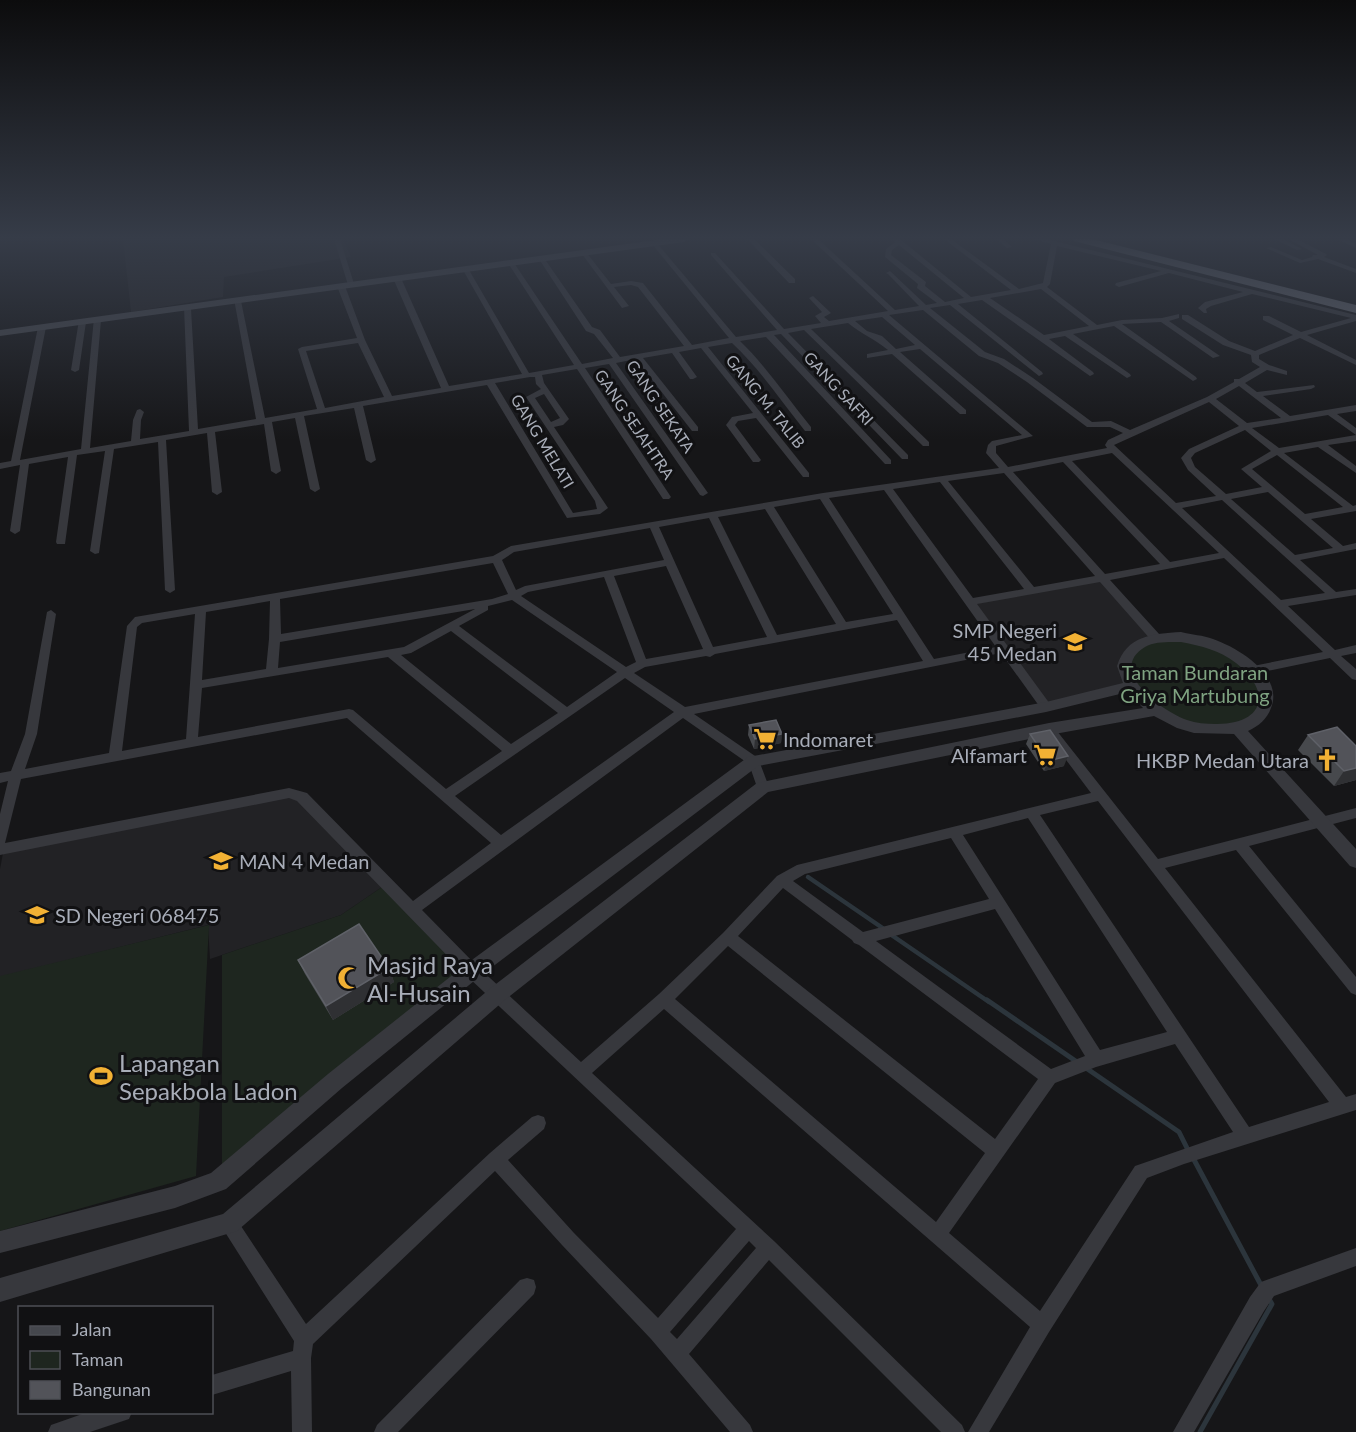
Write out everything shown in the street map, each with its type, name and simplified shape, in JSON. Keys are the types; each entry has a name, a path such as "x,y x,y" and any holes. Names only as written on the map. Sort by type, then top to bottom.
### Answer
{"main road":[{"path":"0,333 207,306"}],"street":[{"path":"238,306 276,471"},
{"path":"352,306 361,340 389,399"},
{"path":"408,306 442,390 442,401"},
{"path":"487,306 527,376"},
{"name":"GANG SEJAHTRA","path":"539,306 666,497"},
{"name":"GANG SEKATA","path":"573,306 589,329 597,332 703,494"},
{"path":"657,306 690,348"},
{"path":"706,306 734,340 755,360 768,380 808,429"},
{"path":"760,306 905,457"},
{"path":"820,306 827,313 819,316 827,324"},
{"path":"881,306 921,346 1029,436 992,445 991,453 1156,638"},
{"path":"0,466 930,306"},
{"path":"950,306 1039,374"},
{"path":"996,306 1090,374"},
{"path":"1067,306 1096,328"},
{"path":"1204,311 1202,308 1205,306"},
{"path":"1307,306 1356,318"},
{"path":"924,307 970,344 1030,380 1090,425 1111,424 1131,434"},
{"path":"187,309 195,434"},
{"path":"1043,338 1115,323 1163,320 1176,316"},
{"path":"1185,317 1213,334 1255,354"},
{"path":"1266,318 1353,359"},
{"path":"1255,354 1298,334 1356,318"},
{"path":"84,452 97,320"},
{"path":"849,320 864,333 879,338 963,412"},
{"path":"1163,320 1216,356"},
{"path":"75,370 82,322"},
{"path":"1115,323 1193,379"},
{"path":"15,531 20,462 42,327"},
{"path":"806,328 926,444"},
{"name":"GANG SAFRI","path":"768,334 888,462"},
{"path":"1068,334 1127,376"},
{"path":"1190,339 1213,334"},
{"path":"322,411 302,349 361,340"},
{"name":"GANG M. TALIB","path":"703,345 806,475"},
{"path":"870,356 921,346"},
{"path":"674,350 693,377"},
{"path":"1255,354 1255,360 1266,367 1284,373"},
{"path":"638,357 694,429"},
{"path":"1266,367 1210,399 1110,442 1110,446 1356,676"},
{"path":"538,373 540,384 546,390 565,419 561,423 548,425 530,397 546,390"},
{"path":"1238,381 1288,419"},
{"name":"GANG MELATI","path":"490,382 570,516 598,512 603,508 548,425"},
{"path":"1256,395 1311,387"},
{"path":"1210,399 1353,509"},
{"path":"358,405 371,460"},
{"path":"1333,595 1191,468 1186,458 1192,451 1247,426 1356,408"},
{"path":"135,444 136,420 140,412"},
{"path":"1329,412 1356,432"},
{"path":"300,415 315,489"},
{"path":"756,460 730,425 735,419 758,415"},
{"path":"211,431 217,492"},
{"path":"1341,549 1246,469 1278,451 1356,438"},
{"path":"162,439 170,590"},
{"path":"1320,444 1356,471"},
{"path":"94,550 110,448"},
{"path":"115,756 132,626 139,620 496,559 512,549 823,496 1066,460 1113,450"},
{"path":"61,542 73,454"},
{"path":"1066,460 1168,566"},
{"path":"942,479 1031,591"},
{"path":"887,487 1046,707"},
{"path":"1174,506 1269,489"},
{"path":"823,496 931,663"},
{"path":"768,505 843,627"},
{"path":"1303,517 1353,509"},
{"path":"712,515 774,640"},
{"path":"654,526 710,653"},
{"path":"1292,559 1356,546"},
{"path":"970,602 1226,555"},
{"path":"496,559 514,596 754,761 763,787"},
{"path":"275,639 493,602 514,596 525,589 670,562"},
{"path":"608,573 642,664"},
{"path":"1278,604 1356,592"},
{"path":"272,672 275,598"},
{"path":"197,685 412,648 493,602"},
{"path":"192,742 201,610"},
{"path":"0,841 16,775 31,734 51,614"},
{"path":"445,796 626,672 642,664 900,616"},
{"path":"452,626 567,713"},
{"path":"1181,637 1208,642 1233,654 1253,670 1265,688 1266,705 1257,720 1238,729 1211,731 1181,724 1154,711 1130,687 1124,670 1128,656 1139,645 1156,638 1181,637"},
{"path":"413,909 683,712 1004,649"},
{"path":"1253,670 1356,649"},
{"path":"392,653 511,751"},
{"path":"0,1242 175,1197 218,1181 335,1081 472,971 754,761 1046,707 1130,687"},
{"path":"0,1290 229,1223 499,993 763,787 1049,729 1154,711"},
{"path":"0,778 349,713 501,843"},
{"path":"978,1432 1042,1325 1141,1172 1245,1136 1349,1105 1156,866 1049,729"},
{"path":"1238,729 1356,861"},
{"path":"0,850 290,793 296,794 413,909 472,971 499,993 580,1073 768,1247 955,1432"},
{"path":"580,1073 664,999 728,938 782,880 802,869 1102,795"},
{"path":"1031,812 1245,1136"},
{"path":"1156,866 1356,813"},
{"path":"954,831 999,902 1086,1063"},
{"path":"1239,844 1356,988"},
{"path":"782,880 1049,1077"},
{"path":"859,939 999,902"},
{"path":"728,938 996,1151"},
{"path":"664,999 1042,1325"},
{"path":"937,1235 1049,1077 1086,1063 1179,1036"},
{"path":"213,1385 302,1348 496,1159 538,1123"},
{"path":"496,1159 568,1239 658,1332 743,1432"},
{"path":"229,1223 302,1348 302,1432"},
{"path":"658,1332 748,1229"},
{"path":"677,1354 768,1247"},
{"path":"1184,1432 1264,1294 1356,1257"},
{"path":"384,1432 527,1287"},
{"path":"58,1432 119,1414"}],"shaded area":[{"path":"130,306 169,306 131,312"},
{"name":"SMP Negeri 45 Medan","path":"1102,578 1156,638 1129,687 1047,705 975,604"},
{"name":"MAN 4 Medan","path":"293,796 385,885 341,915 210,959 208,925 0,977 0,869 3,853"}],"green space":[{"name":"Taman Bundaran Griya Martubung","path":"1156,638 1208,642 1253,670 1266,705 1238,729 1181,724 1129,687 1128,656"},
{"path":"385,885 465,972 222,1167 222,955 341,915"},
{"name":"Lapangan Sepakbola Ladon","path":"209,925 196,1176 0,1231 0,976"}],"building":[{"path":"776,720 782,734 755,739 749,725"},
{"path":"1337,727 1356,746 1356,768 1344,771 1308,735"},
{"path":"1050,730 1068,756 1048,761 1030,734"},
{"name":"Masjid Raya Al-Husain","path":"359,924 389,968 326,1006 298,960"}],"waterway":[{"path":"808,877 884,929"},
{"path":"890,934 989,1002"},
{"path":"987,1000 1077,1062"},
{"path":"1086,1068 1179,1132 1188,1150"},
{"path":"1192,1156 1262,1287"},
{"path":"1200,1432 1272,1304 1269,1299"}],"place":[{"name":"SMP Negeri 45 Medan","path":"1075,642"},
{"name":"Indomaret","path":"765,739"},
{"name":"Alfamart","path":"1045,755"},
{"name":"HKBP Medan Utara","path":"1327,760"},
{"name":"MAN 4 Medan","path":"221,861"},
{"name":"SD Negeri 068475","path":"37,915"},
{"name":"Masjid Raya Al-Husain","path":"349,978"},
{"name":"Lapangan Sepakbola Ladon","path":"101,1076"}]}
